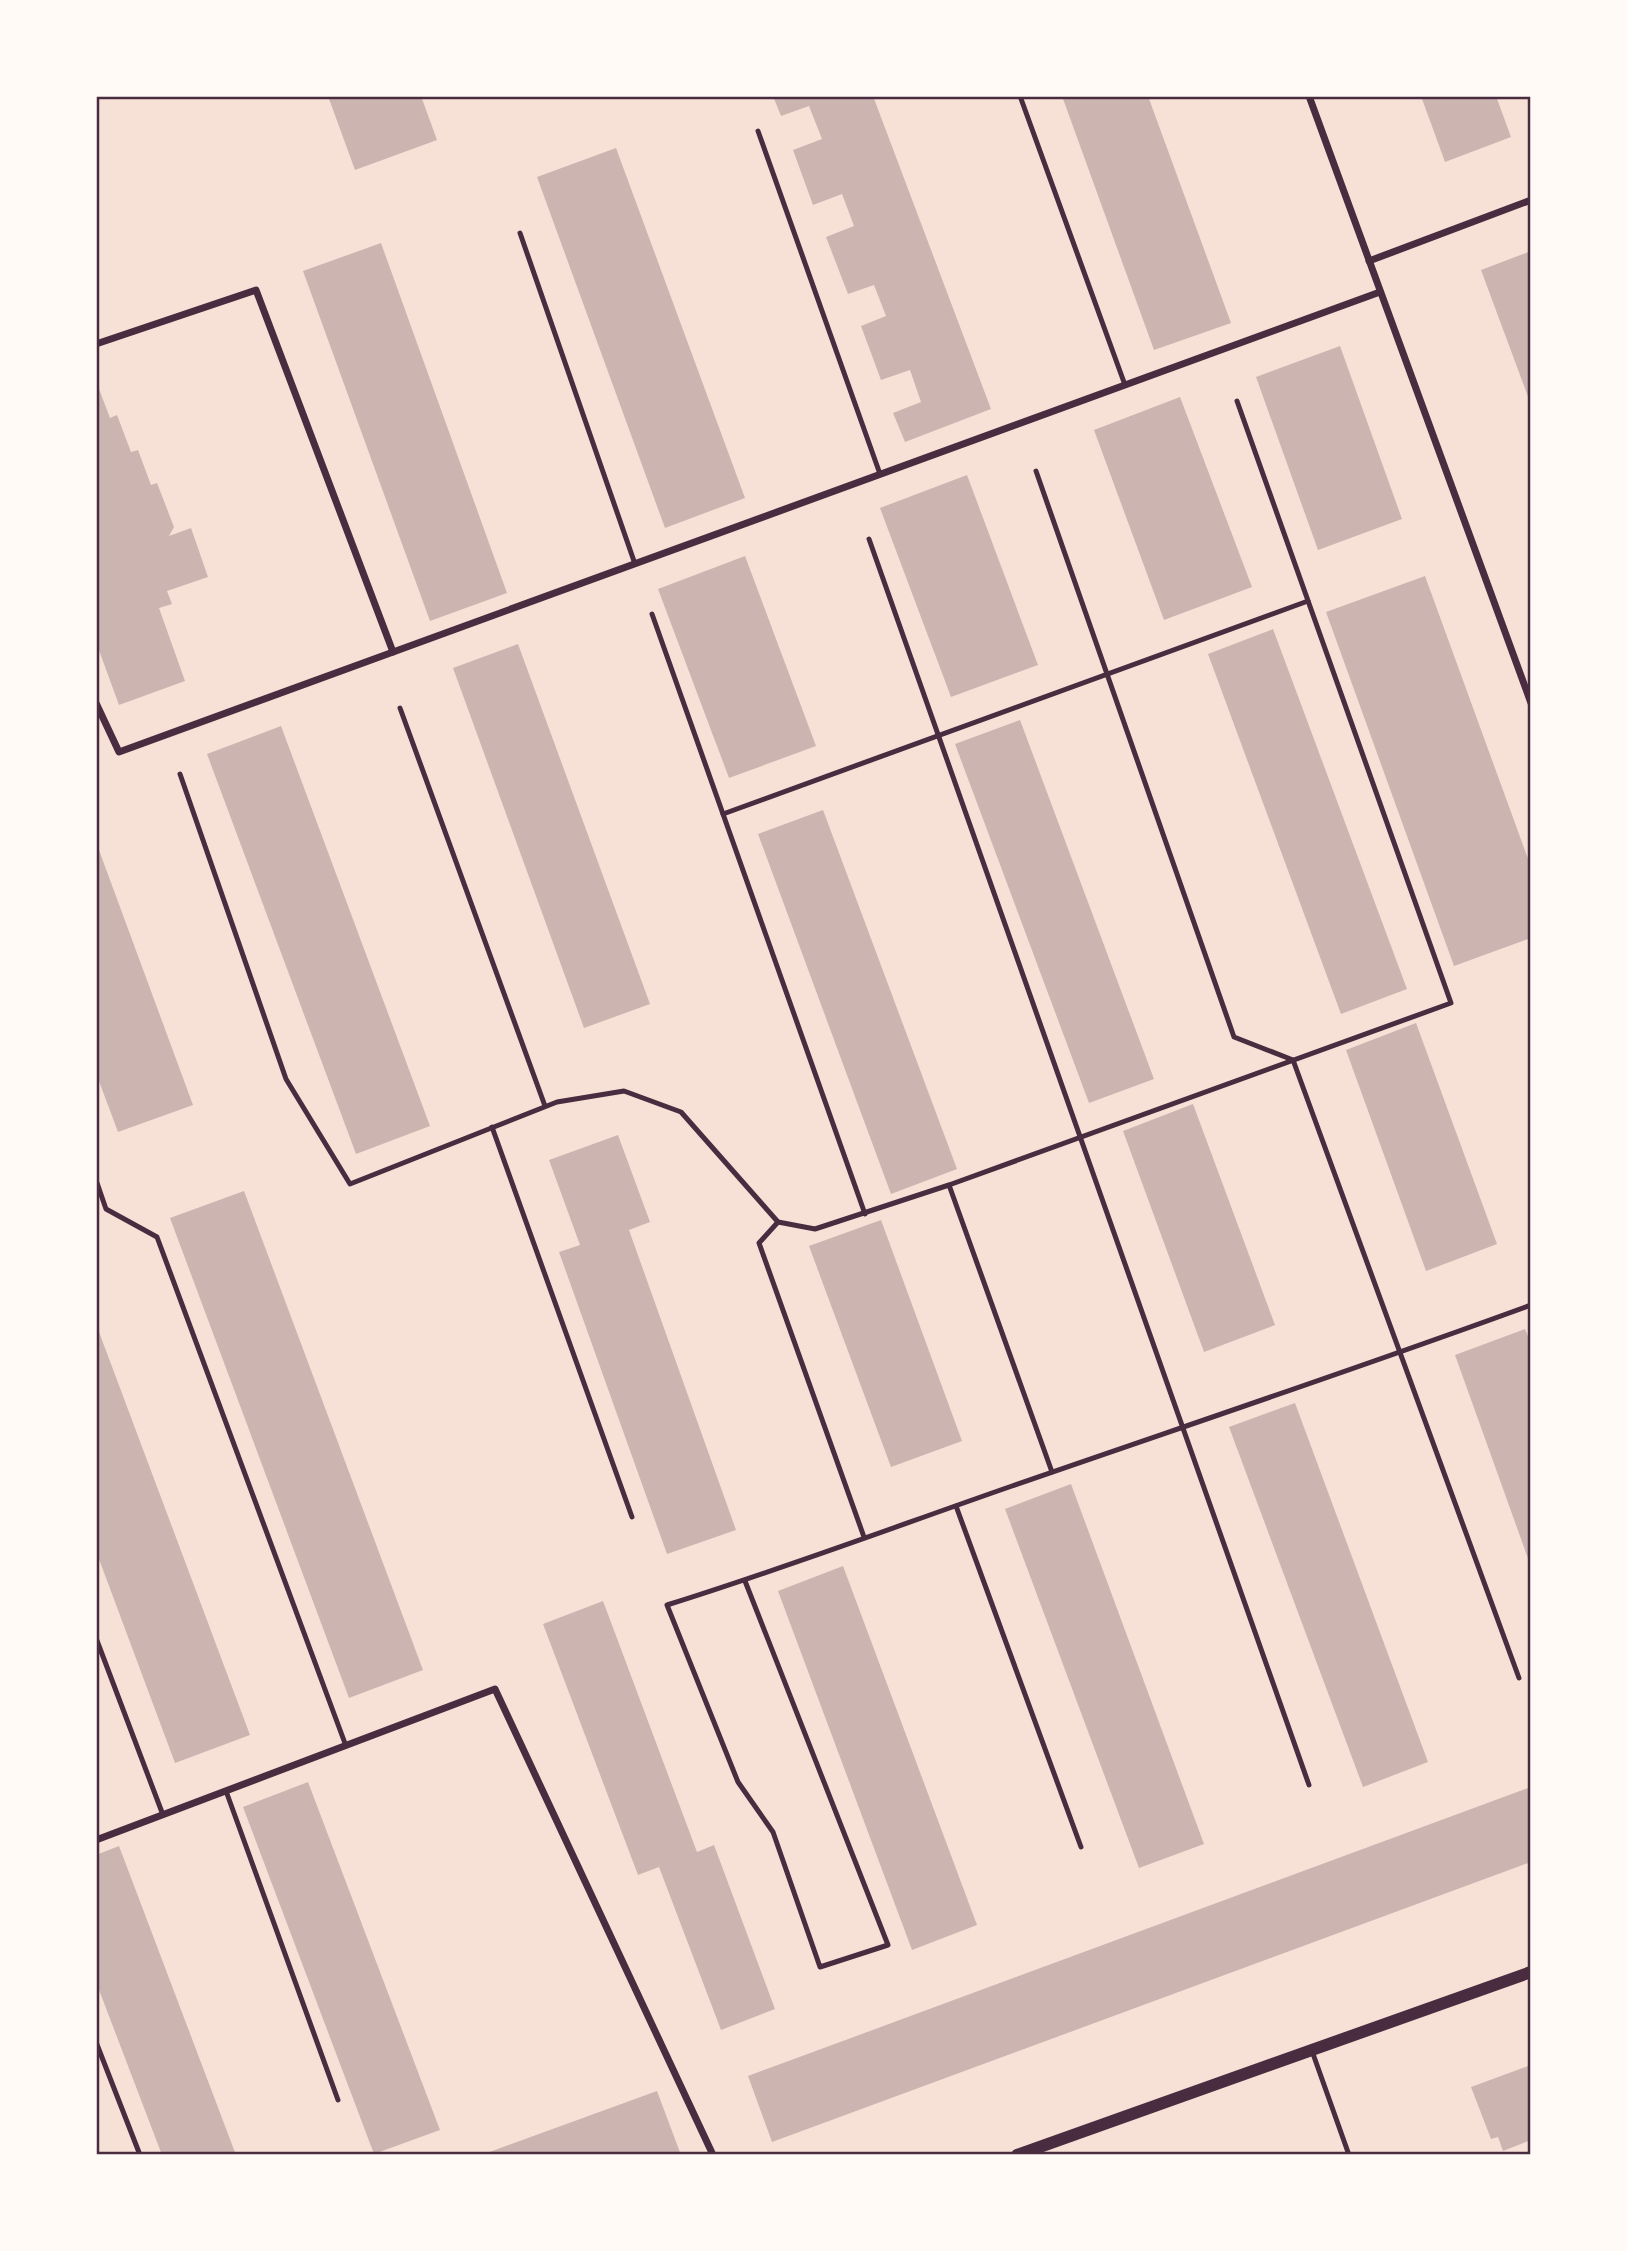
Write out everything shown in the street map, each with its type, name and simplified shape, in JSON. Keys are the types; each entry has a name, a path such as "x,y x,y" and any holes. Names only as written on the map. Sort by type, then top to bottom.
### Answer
{"street":[{"path":"1309,96 1531,703"},
{"path":"1369,261 1531,200"},
{"path":"96,344 256,290 393,652"},
{"path":"96,703 119,752 1380,292"},
{"path":"96,1840 495,1689 713,2155"},
{"path":"1017,2155 1311,2048 1531,1972"}],"lane":[{"path":"1020,96 1125,385"},
{"path":"758,131 880,474"},
{"path":"520,233 635,564"},
{"path":"180,774 286,1079 350,1184 545,1106 624,1091 681,1112 778,1222 815,1229 949,1185 1451,1003 1237,401"},
{"path":"1035,471 1234,1037 1293,1060 1519,1678"},
{"path":"869,539 1309,1785"},
{"path":"723,814 1308,601"},
{"path":"652,614 865,1214"},
{"path":"400,708 545,1106"},
{"path":"492,1127 632,1517"},
{"path":"96,1181 106,1209 157,1237 345,1745"},
{"path":"949,1185 1052,1472"},
{"path":"96,1212 106,1209"},
{"path":"778,1222 758,1243 864,1537"},
{"path":"745,1581 888,1945 820,1967 773,1832 738,1782 667,1605 745,1581 1531,1305"},
{"path":"956,1506 1081,1847"},
{"path":"96,1639 163,1815"},
{"path":"226,1791 338,2100"},
{"path":"96,2042 139,2155"},
{"path":"1311,2048 1349,2155"}],"building":[{"path":"328,96 421,96 437,140 355,170"},
{"path":"773,96 873,96 991,409 905,442 893,413 921,402 910,370 881,380 861,326 886,316 874,285 848,294 826,237 854,226 842,194 813,205 793,150 822,139 809,106 781,116"},
{"path":"1062,96 1148,96 1231,323 1154,350"},
{"path":"1421,96 1496,96 1511,137 1445,162"},
{"path":"616,148 745,498 665,528 537,177"},
{"path":"381,243 507,593 430,621 303,271"},
{"path":"1531,251 1531,402 1530,402 1481,270"},
{"path":"1340,346 1402,519 1318,550 1256,377"},
{"path":"96,381 110,418 117,415 131,452 138,450 151,485 157,483 174,527 169,536 191,528 208,577 167,591 172,604 159,608 185,681 119,705 96,642"},
{"path":"1180,397 1252,587 1164,620 1094,430"},
{"path":"967,475 1038,665 951,697 880,508"},
{"path":"745,556 816,746 729,778 658,589"},
{"path":"1425,576 1531,867 1531,938 1454,966 1326,612"},
{"path":"1273,629 1407,989 1341,1014 1208,654"},
{"path":"518,644 650,1004 584,1028 453,668"},
{"path":"1020,720 1154,1079 1089,1103 955,744"},
{"path":"281,726 430,1126 356,1154 207,754"},
{"path":"823,810 957,1169 891,1194 758,834"},
{"path":"96,842 193,1105 118,1132 96,1073"},
{"path":"1416,1023 1497,1244 1426,1271 1346,1050"},
{"path":"1193,1104 1275,1325 1204,1352 1123,1131"},
{"path":"618,1135 650,1222 629,1230 736,1530 667,1554 559,1252 580,1245 549,1160"},
{"path":"244,1191 423,1670 349,1698 170,1218"},
{"path":"881,1220 962,1441 891,1467 809,1246"},
{"path":"96,1324 250,1735 175,1763 96,1551"},
{"path":"1525,1329 1531,1344 1530,1564 1455,1355"},
{"path":"1295,1403 1428,1762 1363,1787 1229,1427"},
{"path":"1071,1484 1204,1844 1139,1868 1005,1509"},
{"path":"843,1566 977,1925 912,1950 778,1591"},
{"path":"603,1601 697,1852 714,1845 775,2009 721,2030 659,1867 638,1875 543,1624"},
{"path":"308,1782 440,2130 374,2154 243,1807"},
{"path":"1531,1787 1531,1862 772,2142 748,2076"},
{"path":"119,1846 236,2155 162,2155 96,1982 96,1855"},
{"path":"1531,2065 1531,2140 1503,2151 1498,2137 1491,2139 1471,2087"},
{"path":"657,2091 681,2155 484,2155 484,2154"}]}
